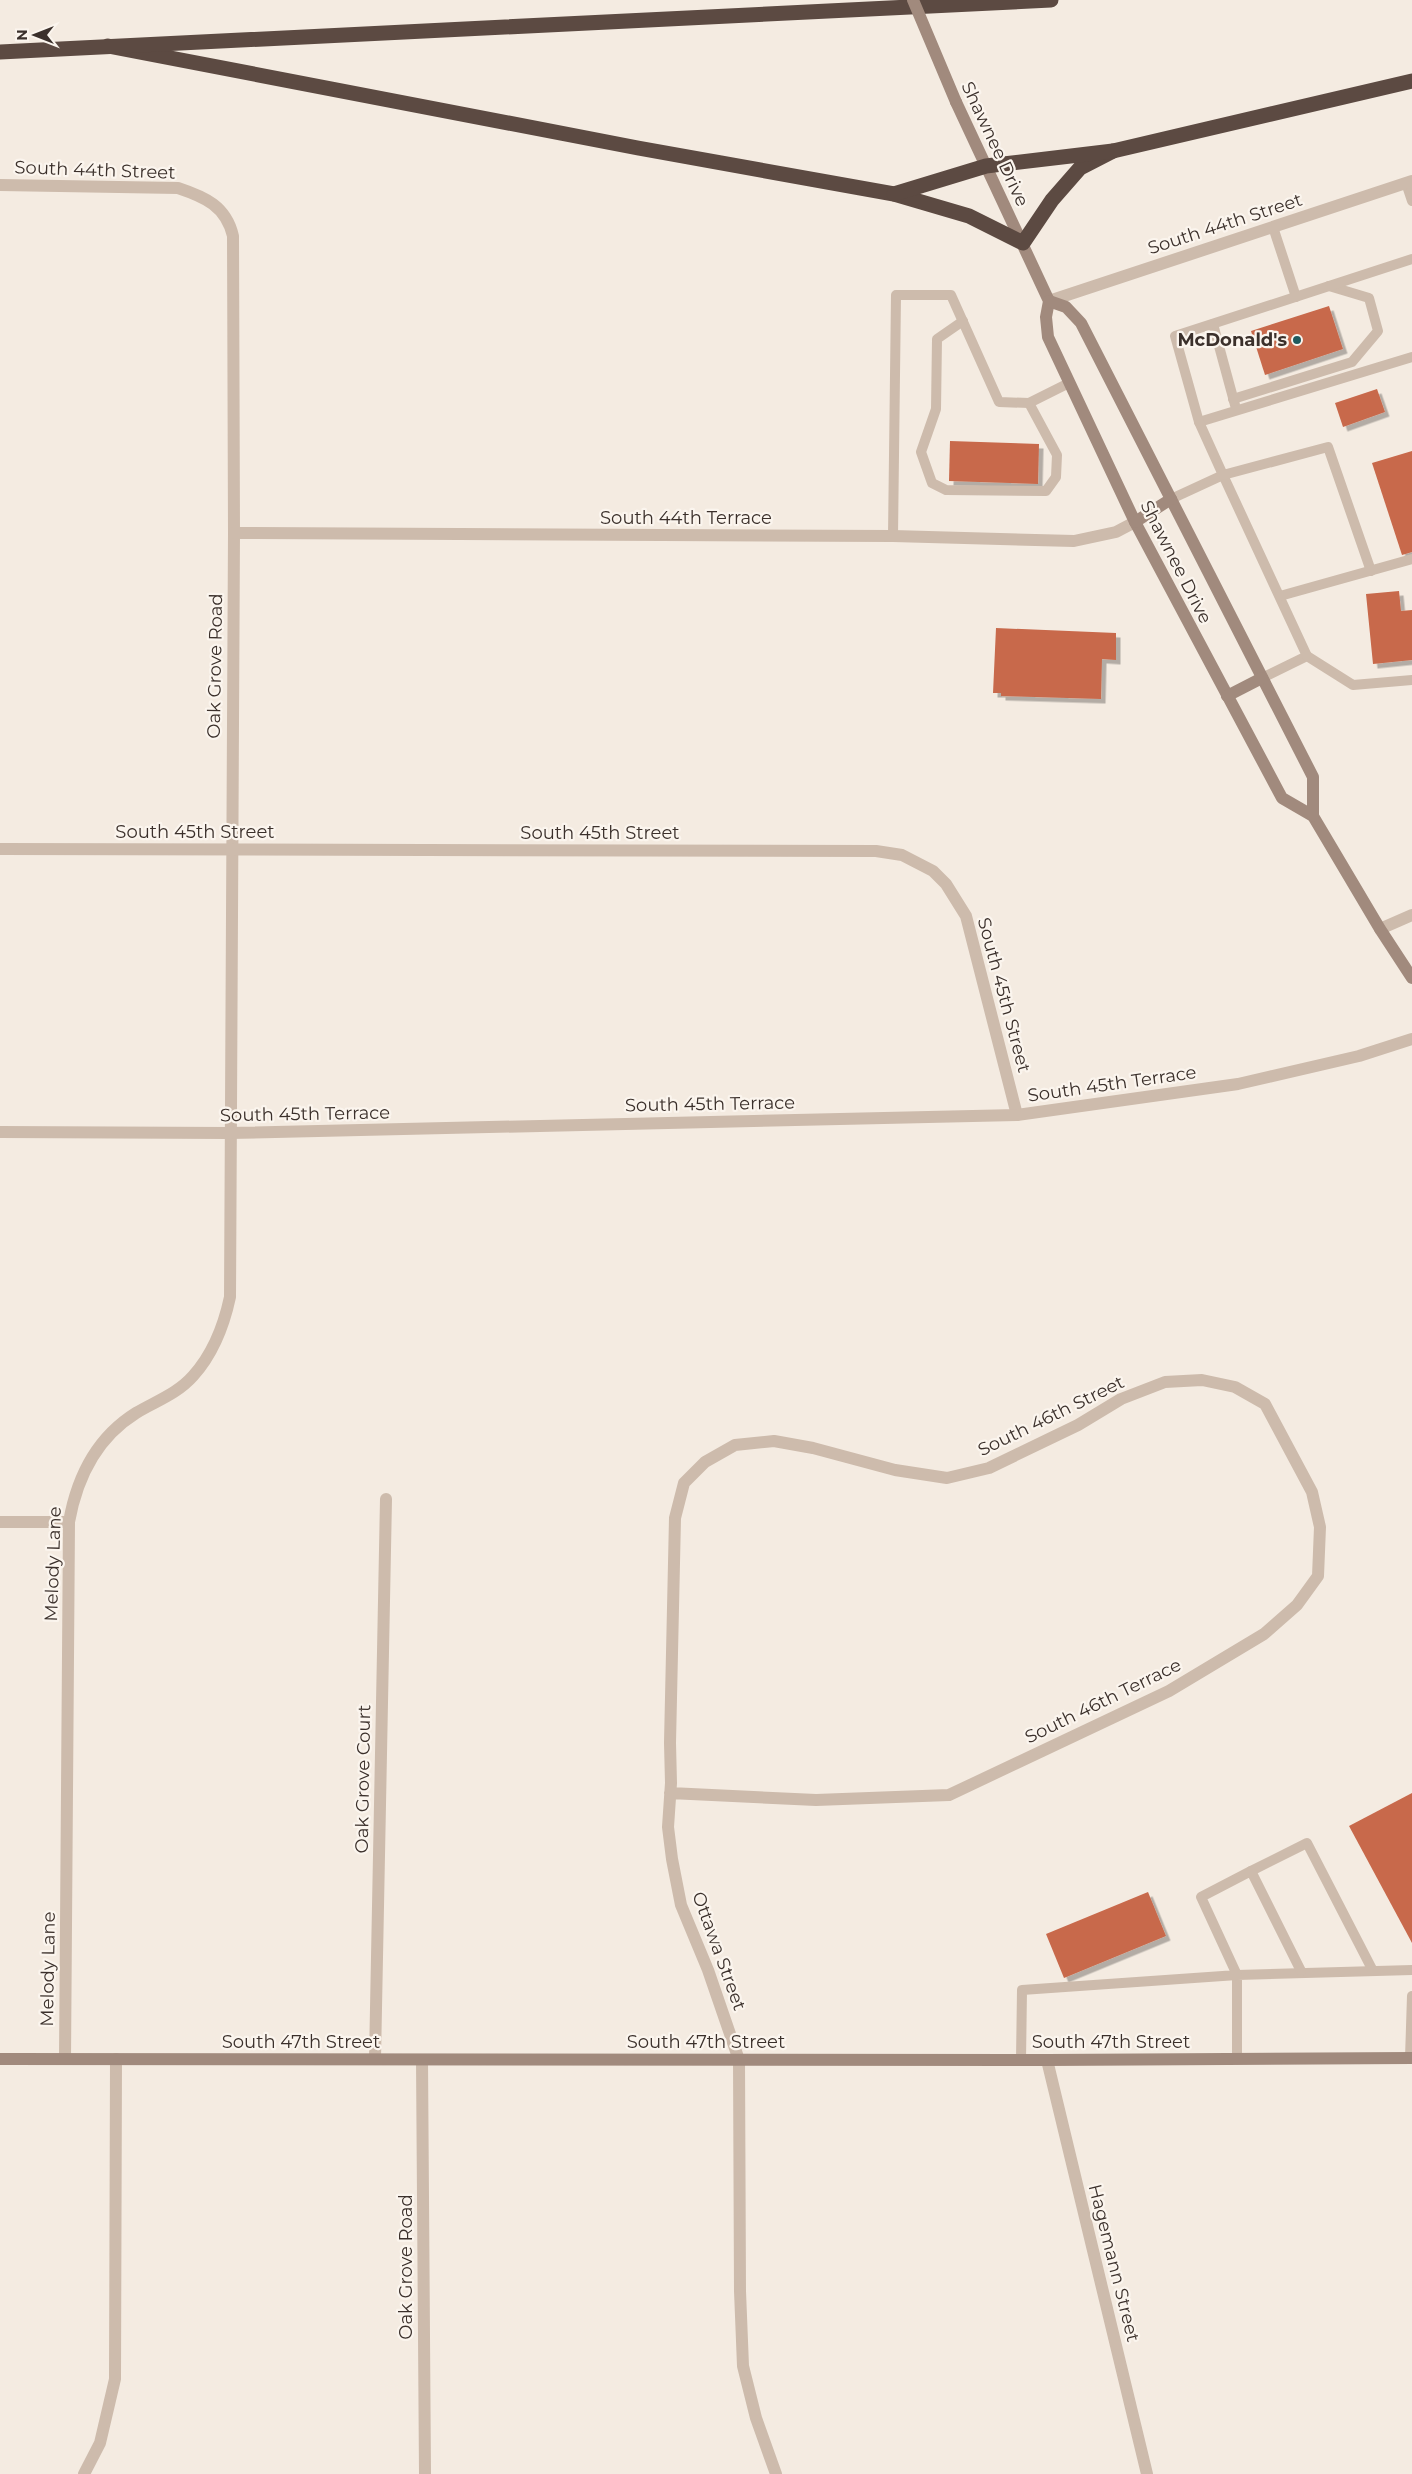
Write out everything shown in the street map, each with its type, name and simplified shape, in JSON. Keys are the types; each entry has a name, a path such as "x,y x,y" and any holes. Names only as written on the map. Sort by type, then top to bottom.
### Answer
{"highway":[{"path":"0,52 1052,0"},
{"path":"108,46 619,144 894,194 969,216 1023,243 1052,200 1080,168 1113,150"},
{"path":"894,194 986,166 1113,150 1412,81"}],"main road":[{"name":"Shawnee Drive","path":"913,0 956,102 1049,301 1046,317 1048,337 1135,522 1282,798 1313,816 1380,929 1412,978"},
{"name":"Shawnee Drive","path":"1049,301 1066,307 1080,323 1171,498 1313,777 1313,816"},
{"path":"1135,522 1171,498"},
{"path":"1227,696 1262,678"},
{"name":"South 47th Street","path":"0,2059 1047,2060 1411,2058"}],"street":[{"name":"South 44th Street","path":"1049,301 1409,182"},
{"name":"South 44th Street","path":"0,184 178,188 203,197 215,204"},
{"name":"Oak Grove Road","path":"215,204 230,224 233,236 234,534 229,1133"},
{"name":"South 44th Terrace","path":"234,534 894,536 1074,541 1116,532 1135,522"},
{"name":"South 45th Street","path":"0,848 876,850 902,855 934,871 946,884 966,916 1017,1115"},
{"path":"1380,929 1412,915"},
{"name":"South 45th Terrace","path":"0,1132 229,1133 1017,1115 1158,1097 1238,1084 1359,1056 1412,1039"},
{"name":"Melody Lane","path":"64,2059 69,1522 74,1494 88,1462 103,1441 136,1413 172,1395 193,1375 211,1350 230,1297 229,1133"},
{"name":"South 46th Street","path":"721,1453 735,1445 774,1441 813,1448 895,1470 947,1478 989,1468 1078,1425 1121,1399 1165,1382 1202,1380 1235,1387 1249,1395"},
{"name":"South 46th Terrace","path":"670,1793 816,1800 949,1795 1169,1691 1264,1634 1297,1605 1318,1576 1320,1527 1312,1492 1284,1437 1265,1404 1249,1395"},
{"name":"Ottawa Street","path":"721,1453 705,1462 684,1483 675,1518 668,1827 681,1905 708,1970 739,2060 740,2291 743,2366 756,2418 776,2474"},
{"name":"Oak Grove Court","path":"375,2060 386,1500"},
{"path":"0,1522 69,1522"},
{"path":"84,2474 100,2443 115,2379 116,2059"},
{"name":"Oak Grove Road","path":"422,2060 425,2474"},
{"name":"Hagemann Street","path":"1047,2060 1147,2474"}],"lane":[{"path":"1409,182 1412,201"},
{"path":"1273,227 1296,297"},
{"path":"1412,259 1175,336 1199,422 1307,656 1353,685 1412,680"},
{"path":"1199,422 1235,404 1352,362 1378,331 1369,298 1329,286"},
{"path":"894,536 896,296 951,296 964,321 999,402 1029,403 1069,383"},
{"path":"964,321 937,339 936,409 921,452 932,483 946,490 1046,491 1056,477 1057,455 1029,403"},
{"path":"1214,324 1235,404"},
{"path":"1235,404 1412,357"},
{"path":"1171,498 1224,475 1328,447 1371,571"},
{"path":"1280,596 1412,559"},
{"path":"1262,678 1307,656"},
{"path":"1237,2059 1237,1974 1201,1897 1307,1844 1373,1971"},
{"path":"1250,1872 1301,1971"},
{"path":"1021,2060 1022,1990 1237,1974 1301,1971 1412,1970"},
{"path":"1411,2058 1412,1996"}],"building":[{"name":"McDonald's","path":"1329,306 1343,349 1265,375 1251,331"},
{"path":"1377,389 1385,412 1343,427 1335,403"},
{"path":"950,441 1039,444 1038,484 949,481"},
{"path":"1412,451 1412,552 1402,555 1372,463"},
{"path":"1399,591 1401,611 1412,610 1412,660 1373,664 1366,594"},
{"path":"996,628 1116,633 1116,660 1102,659 1101,699 1001,696 1001,693 993,693"},
{"path":"1412,1793 1412,1943 1349,1826"},
{"path":"1148,1892 1166,1936 1064,1978 1046,1934"}],"place":[{"name":"McDonald's","path":"1297,340"}]}
